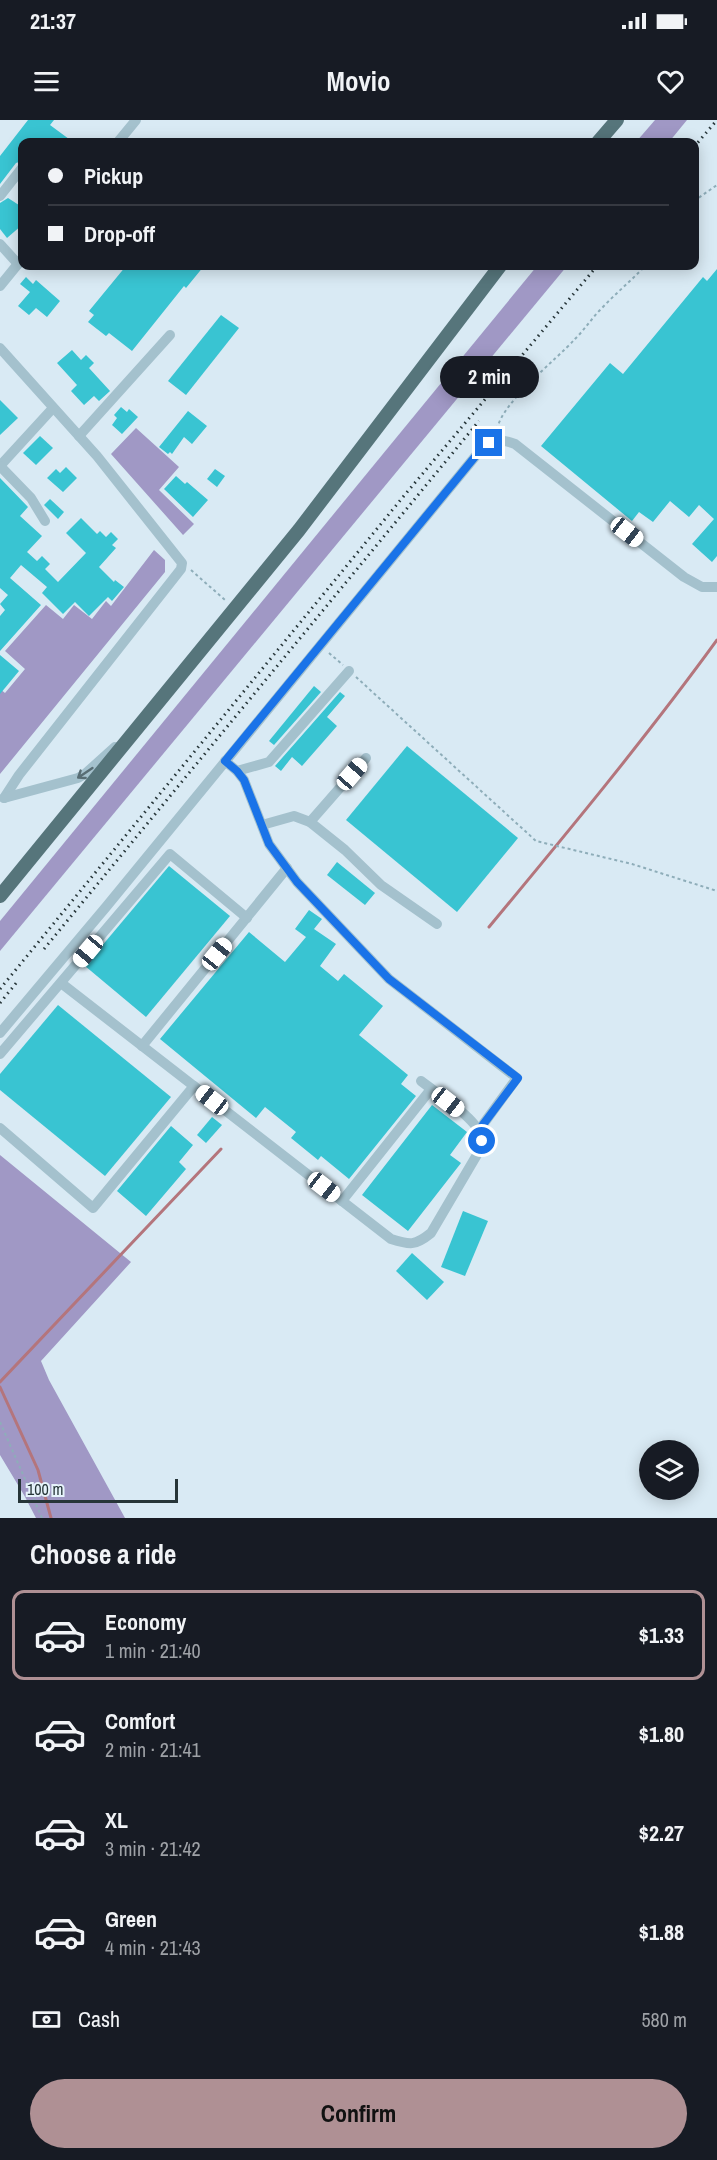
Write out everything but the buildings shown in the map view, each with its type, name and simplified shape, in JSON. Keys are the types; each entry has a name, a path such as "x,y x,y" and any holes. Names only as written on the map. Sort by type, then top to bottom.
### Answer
{"main road":[{"path":"601,138 617,120"},
{"path":"0,896 299,530 497,270"}],"street":[{"path":"121,138 136,120"},
{"path":"0,196 18,173"},
{"path":"0,244 18,259"},
{"path":"0,286 18,264"},
{"path":"79,436 170,335"},
{"path":"0,348 79,436 162,535 182,563 181,569 19,775 2,800"},
{"path":"45,521 32,498 0,466 53,408"},
{"path":"0,1033 483,447 496,440 515,444 684,577 702,587 717,587"},
{"path":"237,771 269,762 349,671"},
{"path":"2,800 15,793 67,782 86,774 144,721"},
{"path":"310,822 366,758"},
{"path":"225,761 244,780 269,844 297,882 389,979 518,1078 479,1130"},
{"path":"262,825 294,816 310,822 345,850 381,885 437,924"},
{"path":"0,1054 170,854 247,918"},
{"path":"142,1046 287,868"},
{"path":"61,983 391,1239 408,1244 420,1242 431,1233 478,1153 482,1141 479,1130 464,1114 420,1081"},
{"path":"0,1128 93,1208 194,1086"},
{"path":"342,1201 431,1089"}],"path":[{"path":"699,198 717,185"},
{"path":"496,440 498,426 505,412 534,378 575,340 603,307 641,270"},
{"path":"182,563 235,609"},
{"path":"320,645 536,841 632,864 717,891"},
{"path":"0,1422 42,1518"}],"shaded area":[{"path":"655,120 687,120 672,138 639,138"},
{"path":"534,270 564,270 0,951 0,921"},
{"path":"136,428 179,467 159,490 194,524 183,535 111,454"},
{"path":"154,550 165,560 165,572 0,774 0,689 5,693 25,669 5,651 46,605 63,619 74,605 92,619 106,601 111,606"},
{"path":"0,1155 131,1262 41,1361 49,1380 125,1518 36,1518 0,1455"}],"waterway":[{"path":"489,927 634,750 717,640"},
{"path":"0,1382 221,1149"},
{"path":"0,1387 38,1470 51,1518"}],"railway":[{"path":"699,141 717,120"},
{"path":"0,989 403,497 594,270"},
{"path":"44,949 479,421"},
{"path":"0,1003 17,982"}],"route":[{"path":"482,1141 479,1130 518,1078 389,979 297,882 269,844 244,780 225,761 483,447 489,443"}]}
